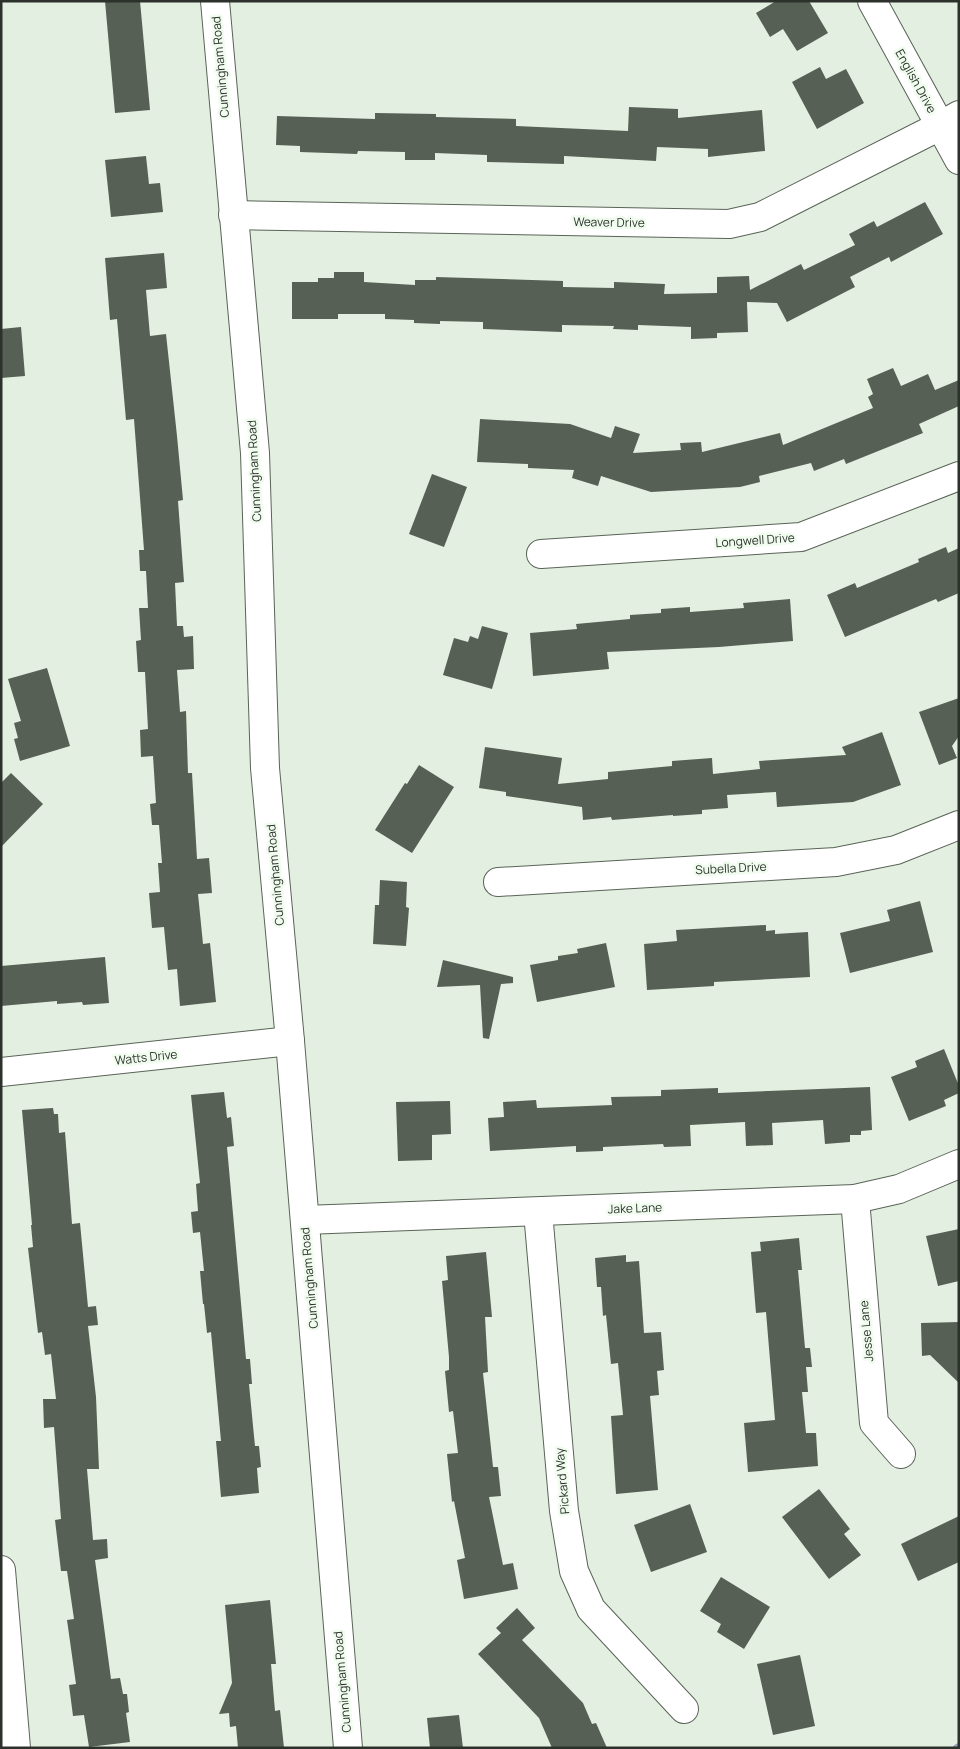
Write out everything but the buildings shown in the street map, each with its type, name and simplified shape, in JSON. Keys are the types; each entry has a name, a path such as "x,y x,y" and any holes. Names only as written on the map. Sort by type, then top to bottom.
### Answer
{"street":[{"name":"Cunningham Road","path":"214,1 254,453 265,768 290,1041 348,1748"},
{"name":"English Drive","path":"872,1 950,120 959,160"},
{"name":"Weaver Drive","path":"233,215 729,224 760,217 950,120"},
{"name":"Longwell Drive","path":"541,554 801,537 959,476"},
{"name":"Subella Drive","path":"498,882 836,862 896,850 959,826"},
{"name":"Watts Drive","path":"1,1072 290,1041"},
{"name":"Jake Lane","path":"305,1220 855,1199 899,1189 959,1164"},
{"name":"Jesse Lane","path":"855,1199 874,1423 901,1454"},
{"name":"Pickard Way","path":"538,1212 564,1511 574,1571 591,1609 684,1709"},
{"path":"1,1570 11,1734"}]}
